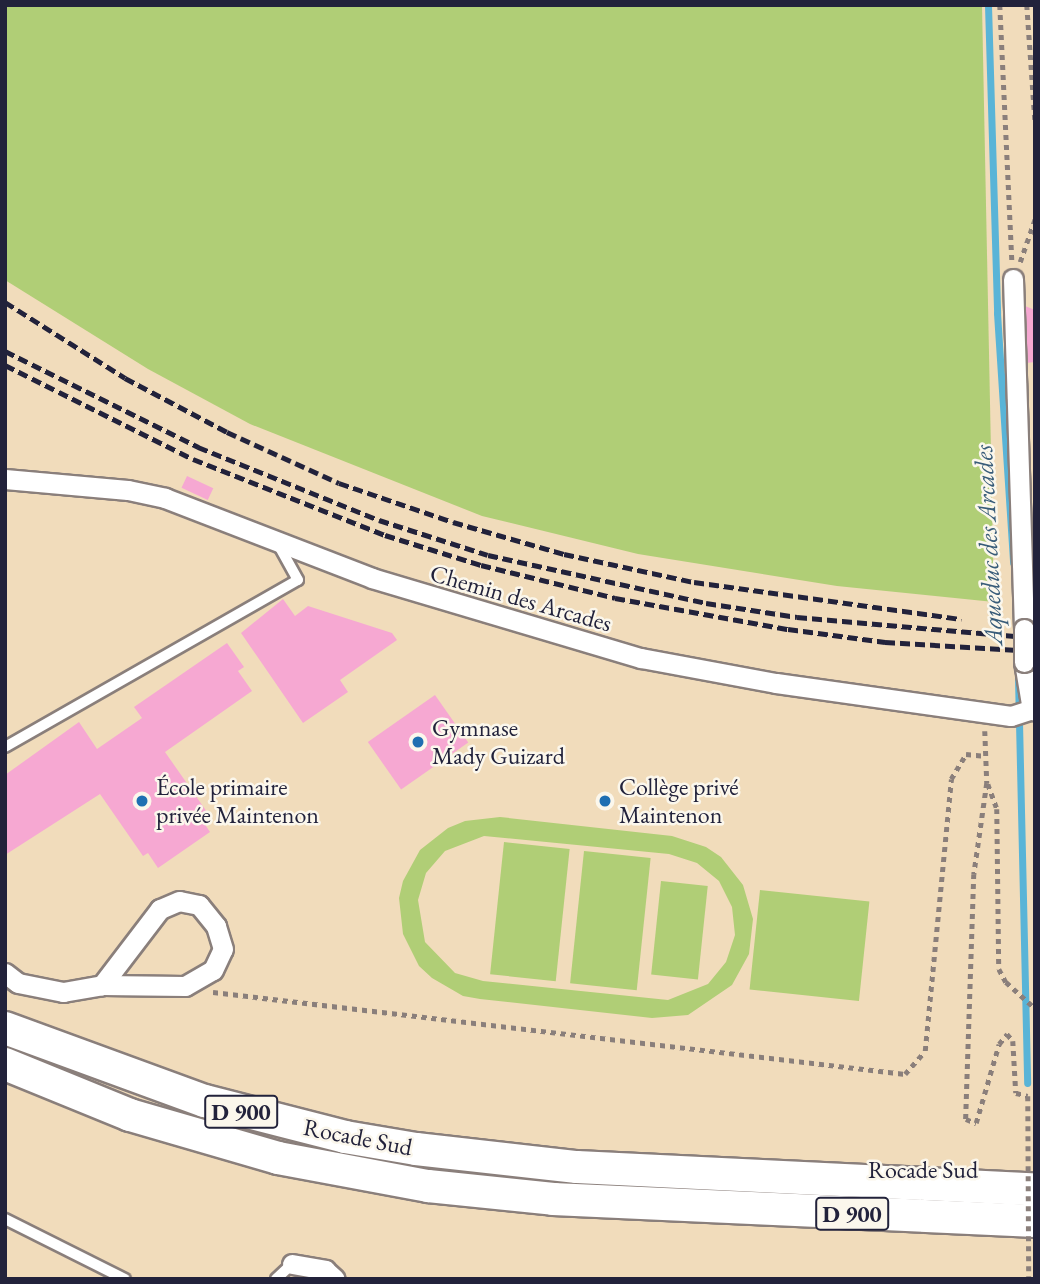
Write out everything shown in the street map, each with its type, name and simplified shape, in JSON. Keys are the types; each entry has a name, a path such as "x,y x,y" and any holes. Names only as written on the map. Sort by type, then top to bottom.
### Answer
{"main road":[{"name":"Rocade Sud","path":"5,1028 205,1101 345,1137 487,1158 1035,1189"},
{"name":"Rocade Sud","path":"5,1064 130,1115 278,1158 428,1186 670,1205 987,1214 1035,1221"},
{"name":"Rocade Sud","path":"685,1171 1035,1172"},
{"name":"Rocade Sud","path":"670,1205 904,1200 1035,1203"}],"street":[{"path":"1013,279 1024,662 1033,709"},
{"name":"Chemin des Arcades","path":"5,479 128,490 164,498 277,544 514,623 641,658 775,683 1010,716 1033,709"},
{"path":"5,973 18,983 63,992 102,985 185,986 213,970 223,949 216,926 199,905 179,901 160,909 102,985"},
{"path":"292,1264 325,1276"}],"lane":[{"path":"5,747 299,580 277,544"},
{"path":"5,1219 125,1279"},
{"path":"276,1279 292,1264"}],"path":[{"path":"1000,5 1013,279"},
{"path":"1027,5 1035,120"},
{"path":"1013,279 1035,219"},
{"path":"984,711 987,783 974,874 965,1119 976,1123 999,1044 1007,1034 1013,1041 1016,1093 1028,1096 1029,1279"},
{"path":"185,986 905,1074 925,1051 951,779 966,754 986,756"},
{"path":"987,783 997,809 999,969 1006,982 1035,1008"}],"green space":[{"path":"5,5 982,5 994,602 837,586 638,554 482,516 250,424 148,369 5,280"},
{"path":"500,817 672,836 706,847 721,857 743,885 753,919 749,954 732,985 688,1015 652,1018 463,996 432,978 419,966 403,934 399,898 403,881 420,850 448,828 465,821","holes":["484,836 669,854 697,863 719,881 732,907 735,935 726,962 708,984 668,1000 483,981 455,973 425,942 418,900 426,873 445,851"]},
{"path":"504,842 570,849 556,981 490,974"},
{"path":"584,851 651,858 637,990 570,983"},
{"path":"661,881 708,886 698,979 651,974"},
{"path":"760,890 869,901 859,1001 750,989"}],"building":[{"path":"1025,306 1035,310 1035,362 1026,363"},
{"path":"187,476 213,488 208,500 182,488"},
{"path":"283,599 295,616 308,606 392,633 397,640 340,680 348,692 303,723 241,633"},
{"path":"227,643 244,667 238,671 252,691 165,752 207,812 200,817 210,832 158,868 148,853 143,856 100,794 5,855 5,775 79,722 97,749 142,718 134,707"},
{"name":"Gymnase Mady Guizard","path":"435,695 468,743 401,790 368,742"}],"waterway":[{"name":"Aqueduc des Arcades","path":"988,5 997,313 1013,562"},
{"name":"Aqueduc des Arcades","path":"1018,678 1027,1083"}],"railway":[{"path":"5,302 125,378 227,432 339,483 453,522 564,554 694,582 961,619"},
{"path":"5,351 198,447 379,520 488,555 706,603 797,617 1035,638"},
{"path":"5,365 193,459 385,535 481,565 615,598 788,629 885,642 1035,651"}],"place":[{"name":"Gymnase Mady Guizard","path":"418,742"},
{"name":"École primaire privée Maintenon","path":"142,801"},
{"name":"Collège privé Maintenon","path":"605,801"}]}
